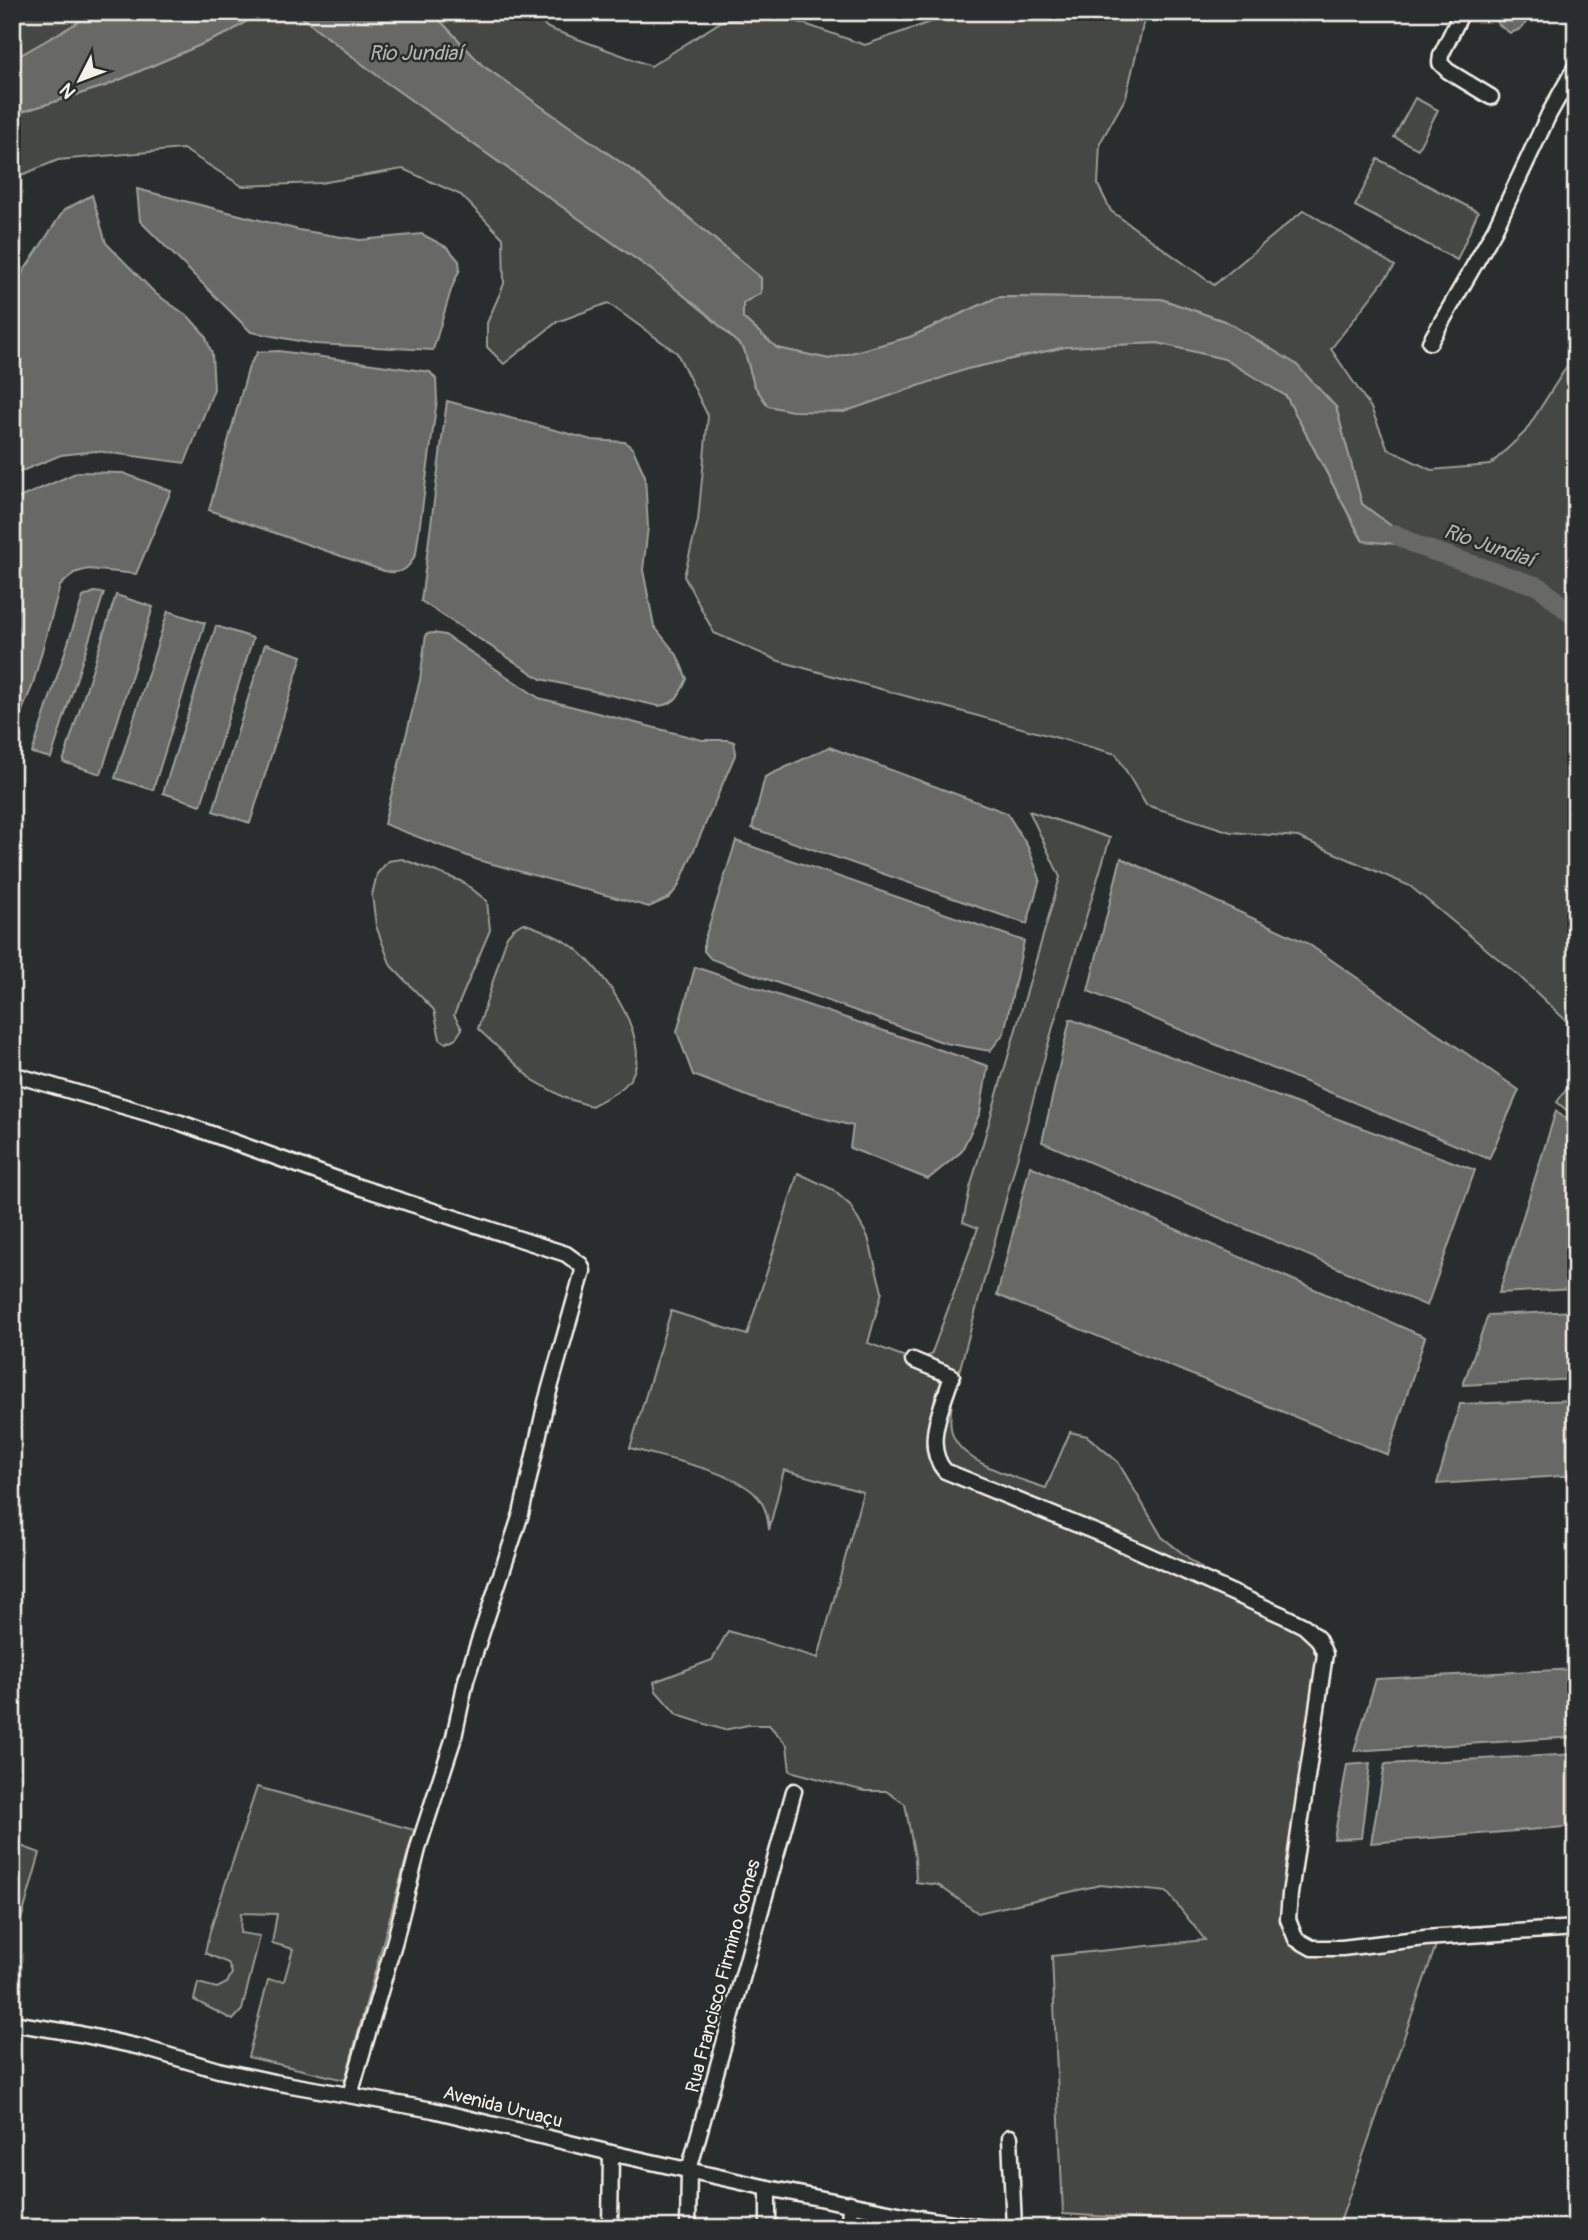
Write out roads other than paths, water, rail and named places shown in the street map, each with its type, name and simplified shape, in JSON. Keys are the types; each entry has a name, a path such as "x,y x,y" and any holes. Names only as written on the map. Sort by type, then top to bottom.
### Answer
{"street":[{"path":"1462,12 1441,55 1440,63 1448,71 1491,97"},
{"path":"1430,342 1495,229 1549,114 1576,66"},
{"path":"12,1074 181,1123 356,1186 566,1254 581,1265 583,1271 546,1402 521,1514 466,1680 454,1737 419,1845 396,1940 350,2095"},
{"path":"913,1360 951,1376 934,1435 936,1461 945,1471 1110,1538 1230,1591 1304,1626 1318,1639 1325,1654 1288,1919 1296,1939 1312,1948 1342,1948 1425,1938 1576,1928"},
{"name":"Rua Francisco Firmino Gomes","path":"688,2228 689,2170 794,1791"},
{"name":"Avenida Uruaçu","path":"12,2024 80,2034 140,2047 218,2070 433,2110 768,2188 919,2218 985,2228"},
{"path":"1010,2137 1014,2228"},
{"path":"610,2228 611,2153"},
{"path":"768,2188 768,2228"},
{"path":"849,2228 850,2203"}],"water":[{"path":"88,12 261,12 228,33 105,86 12,115 12,60 77,23"},
{"name":"Rio Jundiaí","path":"295,12 432,12 482,65 633,171 761,278 761,293 743,303 743,318 777,348 829,359 910,337 998,297 1161,299 1227,322 1296,364 1336,407 1362,504 1418,546 1363,541 1286,396 1224,359 1158,343 1065,347 967,369 844,412 792,411 768,406 754,385 744,349 706,313 653,271 387,83"},
{"path":"1490,12 1527,12 1527,20 1521,28 1510,33 1498,24"},
{"path":"137,189 299,230 360,240 422,234 448,248 459,261 460,269 433,350 315,344 251,332 140,221"},
{"path":"92,195 106,243 156,294 189,317 205,335 212,354 214,389 185,463 96,451 61,455 12,475 12,289 64,210"},
{"path":"279,351 430,372 436,379 437,400 416,553 404,570 384,571 209,510 249,366 258,352"},
{"path":"447,401 592,440 625,442 633,449 645,476 648,527 643,570 654,626 677,655 687,679 673,701 658,706 541,679 421,601"},
{"path":"78,472 123,473 171,491 136,574 88,569 74,573 60,586 32,687 19,718 12,724 12,501"},
{"path":"94,592 104,593 51,758 32,753 83,597"},
{"path":"116,595 153,607 101,774 63,762"},
{"path":"168,611 205,623 153,790 115,778"},
{"path":"216,626 253,638 201,805 163,793"},
{"path":"426,634 445,635 539,698 702,740 734,742 736,753 678,887 669,898 649,907 478,860 384,824 420,680"},
{"path":"265,644 302,656 250,823 213,811"},
{"path":"829,747 1007,813 1028,847 1040,879 1027,924 752,828 765,777"},
{"path":"736,841 1024,941 1004,1033 990,1051 945,1043 711,959 704,951 704,941"},
{"path":"1121,858 1307,943 1519,1090 1489,1159 1088,991"},
{"path":"695,967 988,1066 980,1113 961,1152 928,1179 850,1148 853,1126 765,1103 693,1075 677,1032"},
{"path":"1070,1019 1475,1170 1427,1306 1042,1142"},
{"path":"1556,1111 1576,1128 1576,1289 1499,1293"},
{"path":"1030,1166 1425,1337 1388,1455 997,1295"},
{"path":"1576,1311 1576,1379 1463,1385 1488,1315"},
{"path":"1576,1400 1576,1475 1437,1484 1460,1404"},
{"path":"1576,1669 1576,1737 1354,1751 1376,1679"},
{"path":"1576,1754 1576,1826 1371,1843 1385,1764"},
{"path":"1370,1763 1361,1838 1334,1839 1347,1765"}],"waterway":[{"name":"Rio Jundiaí","path":"1395,534 1418,546 1540,587 1576,618"}]}
